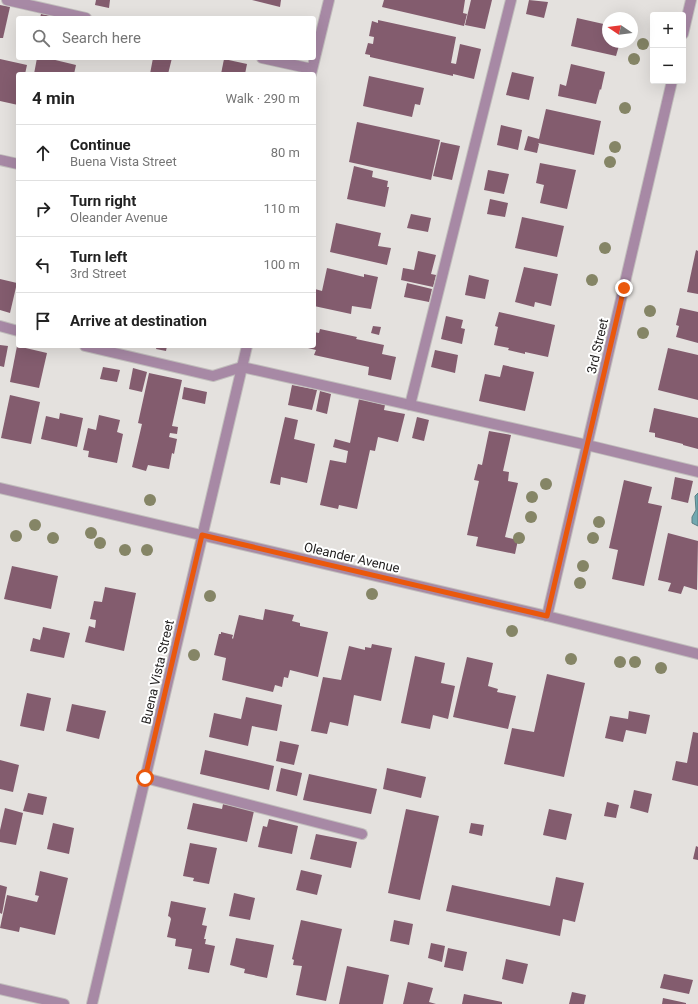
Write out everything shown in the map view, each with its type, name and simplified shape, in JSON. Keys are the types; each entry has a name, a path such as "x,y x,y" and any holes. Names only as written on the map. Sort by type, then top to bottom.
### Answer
{"street":[{"path":"7,0 77,16"},
{"path":"316,55 329,0"},
{"path":"410,405 511,0"},
{"path":"686,19 690,0 698,2"},
{"path":"269,60 312,72 315,60"},
{"name":"3rd Street","path":"547,616 671,84"},
{"path":"0,160 16,164"},
{"path":"0,326 16,330"},
{"path":"94,348 213,376 242,368 587,445 698,472"},
{"name":"Buena Vista Street","path":"92,1004 247,348"},
{"name":"Oleander Avenue","path":"0,488 547,616 698,654"},
{"path":"145,778 362,834"},
{"path":"0,989 64,1004"}],"water":[{"path":"698,493 698,526 692,523 692,517 696,510 695,496"}],"building":[{"path":"96,0 110,0 109,8 95,5"},
{"path":"252,0 281,0 280,7"},
{"path":"384,0 465,0 463,13 467,14 464,26 382,7"},
{"path":"471,0 492,0 485,29 465,25"},
{"path":"529,0 548,2 544,18 526,14"},
{"path":"0,5 10,7 3,38 0,38"},
{"path":"41,14 51,16 40,16"},
{"path":"577,18 602,24 602,48 618,48 616,56 571,46"},
{"path":"378,20 456,37 451,63 456,64 460,44 481,49 474,79 453,74 453,76 370,57 370,55 365,54 368,43 373,44 374,37 369,36 372,21 378,23"},
{"path":"0,59 27,65 25,72 16,72 16,105 0,101"},
{"path":"37,60 55,60 76,65 74,72 34,72"},
{"path":"153,60 172,60 168,72 150,72"},
{"path":"224,60 247,64 245,72 221,72"},
{"path":"571,64 605,72 596,104 558,96 560,84 566,86"},
{"path":"512,72 534,77 529,100 506,95"},
{"path":"369,76 424,88 420,105 415,104 412,117 363,106"},
{"path":"546,109 601,121 594,155 538,143 537,153 524,150 528,136 539,139"},
{"path":"357,122 440,140 431,180 349,162"},
{"path":"501,125 522,130 518,150 497,145"},
{"path":"441,142 460,146 452,180 433,176"},
{"path":"540,163 576,170 567,209 540,203 544,185 536,183"},
{"path":"354,166 373,171 372,177 388,181 387,187 389,187 385,207 347,199"},
{"path":"488,170 509,174 504,194 484,190"},
{"path":"490,199 508,203 505,217 487,214"},
{"path":"411,214 431,218 428,232 407,228"},
{"path":"522,217 564,226 557,257 515,248"},
{"path":"336,223 381,233 378,246 391,248 387,265 330,252"},
{"path":"696,250 698,251 698,294 687,292"},
{"path":"418,251 436,255 431,274 436,275 433,287 401,280 403,268 414,270"},
{"path":"524,267 558,274 551,306 535,302 534,307 515,302"},
{"path":"327,268 364,277 364,274 378,277 371,309 352,306 351,314 316,306 316,289 322,291"},
{"path":"469,275 489,280 485,299 465,295"},
{"path":"0,279 16,283 10,313 0,310"},
{"path":"407,283 432,289 429,302 404,297"},
{"path":"680,308 698,312 698,343 676,337 679,326 676,325"},
{"path":"499,312 555,325 548,357 525,352 525,354 508,350 509,348 494,345 498,327 495,326"},
{"path":"446,316 463,320 461,328 465,329 462,344 441,339"},
{"path":"373,326 381,327 379,335 371,333"},
{"path":"320,329 357,337 356,339 384,345 382,354 396,357 391,380 368,375 369,367 314,355 316,350 308,348 316,348 316,332 319,333"},
{"path":"0,345 8,346 4,367 0,366"},
{"path":"17,348 26,348 47,353 39,388 10,382"},
{"path":"156,348 167,348 166,351"},
{"path":"668,348 698,355 698,400 658,390"},
{"path":"435,350 458,355 455,373 431,367"},
{"path":"503,365 534,372 525,411 479,401 485,374 500,377"},
{"path":"103,367 120,370 117,382 100,379"},
{"path":"133,368 147,372 142,392 129,389"},
{"path":"149,373 182,380 172,426 178,427 177,434 170,433 169,437 177,439 174,454 172,453 169,469 148,465 146,471 132,467 142,424 138,423"},
{"path":"292,385 317,390 312,410 288,405"},
{"path":"184,387 207,392 205,404 182,399"},
{"path":"320,391 331,394 327,414 316,411"},
{"path":"10,395 40,402 31,444 1,438"},
{"path":"359,399 385,405 384,410 405,414 398,442 378,437 375,451 370,450 357,509 339,505 338,509 320,505 330,460 346,463 348,451 333,447 335,439 350,443"},
{"path":"654,408 698,418 698,449 655,437 655,433 649,432"},
{"path":"60,413 83,418 77,447 41,439 46,416 59,419"},
{"path":"99,415 120,420 117,432 123,434 117,463 88,457 89,451 83,450 88,428 96,430"},
{"path":"285,417 298,420 294,439 315,444 307,483 281,477 280,485 270,483"},
{"path":"417,417 429,420 424,441 412,438"},
{"path":"489,431 511,435 503,471 509,472 508,481 518,483 505,537 518,540 515,554 476,546 478,537 467,535 479,481 474,480 478,464 482,465"},
{"path":"675,477 693,481 688,503 671,499"},
{"path":"624,480 652,487 648,503 662,506 644,586 612,579 618,550 609,548"},
{"path":"668,533 698,541 697,590 684,586 681,594 668,591 671,583 658,580"},
{"path":"12,566 58,576 51,609 4,599"},
{"path":"105,587 136,593 124,651 85,642 89,626 95,628 96,620 90,619 94,601 102,602"},
{"path":"265,609 294,615 292,621 300,623 300,626 328,632 318,677 290,670 288,678 284,677 282,687 275,685 273,692 222,680 226,658 214,655 219,634 221,634 221,632 233,635 233,639 239,615 263,620"},
{"path":"43,627 70,633 64,658 30,651 33,638 40,640"},
{"path":"372,644 392,648 381,701 354,695 348,726 330,722 327,734 311,731 323,677 341,680 349,646 365,650 365,647 371,648"},
{"path":"415,656 445,663 441,683 455,686 448,719 433,715 430,729 401,723"},
{"path":"467,657 493,663 488,686 498,689 497,692 516,696 508,729 453,717"},
{"path":"547,674 585,683 564,777 504,764 512,728 534,732"},
{"path":"27,693 51,698 44,731 20,726"},
{"path":"246,697 282,705 277,731 252,726 248,746 209,737 214,713 241,719"},
{"path":"72,704 106,711 99,739 66,731"},
{"path":"629,711 650,715 646,734 626,730 623,742 605,738 610,716 628,719"},
{"path":"693,732 698,733 698,786 672,780 676,761 687,763"},
{"path":"280,741 299,745 294,765 276,761"},
{"path":"205,750 274,766 269,790 200,774"},
{"path":"0,760 19,765 13,792 0,789"},
{"path":"281,768 302,773 297,796 276,791"},
{"path":"387,768 426,777 421,798 383,789"},
{"path":"309,774 377,789 371,814 303,800"},
{"path":"634,790 652,794 648,813 630,808"},
{"path":"28,793 47,797 43,815 23,811"},
{"path":"607,802 619,805 616,818 604,816"},
{"path":"193,803 222,809 223,804 254,811 247,842 187,829"},
{"path":"5,808 23,813 16,845 0,842 0,830"},
{"path":"406,809 439,816 420,900 388,893"},
{"path":"549,809 572,814 566,840 543,835"},
{"path":"269,819 298,826 292,854 258,847 263,826 267,827"},
{"path":"53,823 74,828 69,854 47,849"},
{"path":"471,823 484,825 482,836 469,833"},
{"path":"316,834 357,842 351,868 310,859"},
{"path":"190,843 217,848 209,884 193,881 194,878 183,876"},
{"path":"696,846 698,847 698,860 693,859"},
{"path":"301,870 322,875 317,895 296,890"},
{"path":"40,871 68,878 55,935 20,927 19,932 0,928 7,895 37,902 39,896 35,895"},
{"path":"556,877 584,883 575,922 563,919 560,936 446,911 452,885 550,906"},
{"path":"0,885 7,887 2,914 0,913"},
{"path":"234,893 255,898 250,920 229,916"},
{"path":"171,901 206,908 202,925 207,926 204,939 206,939 205,944 215,946 209,973 188,969 192,949 175,946 176,939 167,937 171,919 168,916"},
{"path":"301,920 342,929 326,1001 296,995 302,966 293,965 294,960 292,959"},
{"path":"394,920 413,924 409,945 390,941"},
{"path":"236,938 274,945 267,978 244,973 245,969 230,965"},
{"path":"431,943 445,946 442,962 428,958"},
{"path":"448,948 467,952 463,971 444,967"},
{"path":"506,959 528,964 523,984 502,979"},
{"path":"347,966 389,975 383,1004 339,1004"},
{"path":"664,974 693,980 689,994 660,988"},
{"path":"408,982 433,988 429,1002 436,1004 403,1004"},
{"path":"572,992 586,995 584,1004 569,1004"},
{"path":"464,994 502,1002 502,1004 462,1004"},
{"path":"663,998 686,1003 686,1004 662,1004"}],"route":[{"path":"145,778 202,535 547,616 624,288"}]}
